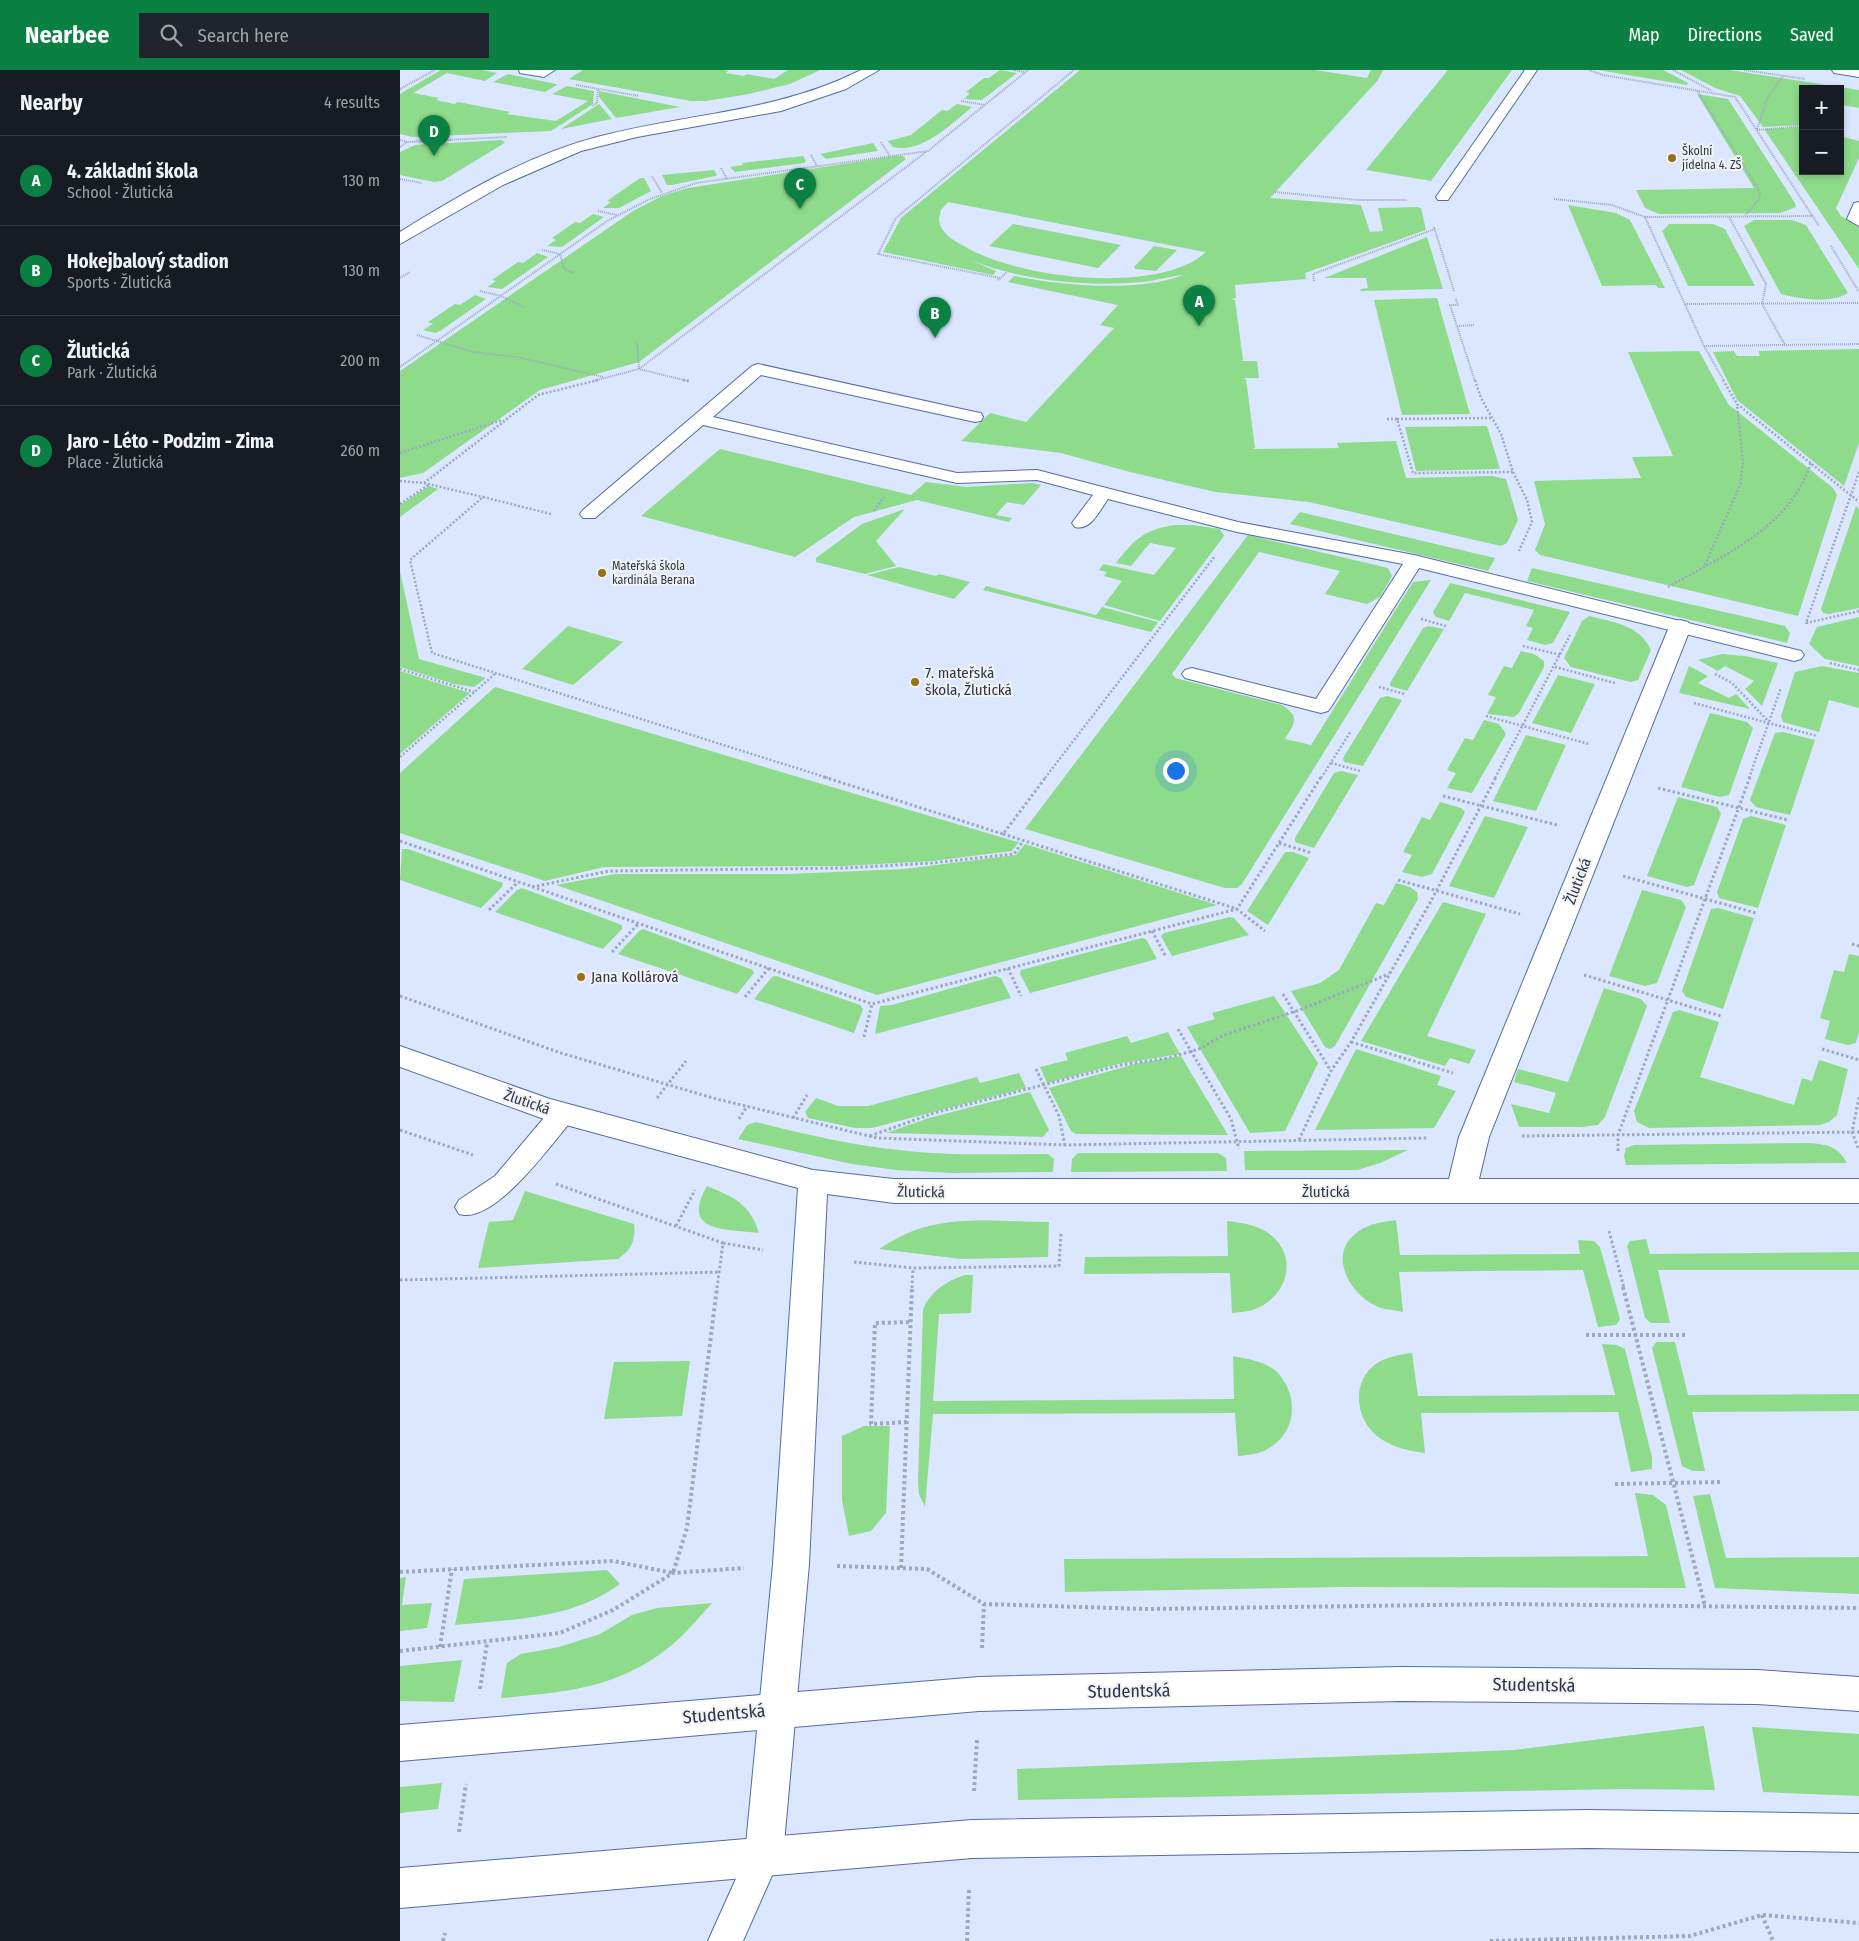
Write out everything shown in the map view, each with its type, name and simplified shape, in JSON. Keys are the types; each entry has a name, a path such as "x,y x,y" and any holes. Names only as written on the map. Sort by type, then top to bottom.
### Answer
{"street":[{"path":"400,239 481,188 540,160 632,133 745,113 812,97 847,84 872,70"},
{"path":"1839,70 1859,73"},
{"name":"Žlutická","path":"1461,1192 1474,1137 1675,639"},
{"name":"Žlutická","path":"400,1056 563,1113 813,1181 894,1191 1063,1193 1859,1191"},
{"path":"764,1855 779,1710 791,1564 813,1181"},
{"name":"Studentská","path":"400,1743 474,1735 979,1694 1401,1684 1757,1687 1859,1694"},
{"path":"400,1888 764,1855 972,1839 1588,1829 1859,1833"}],"lane":[{"path":"525,70 544,73 550,70"},
{"path":"1443,197 1531,70"},
{"path":"1859,206 1854,219 1859,222"},
{"path":"588,514 758,369 975,417"},
{"path":"701,419 957,478 1037,475 1236,527 1448,569 1502,583 1675,639 1794,655"},
{"path":"1081,523 1104,492"},
{"path":"1192,674 1321,707 1414,562"},
{"path":"468,1207 504,1183 563,1113"},
{"path":"725,1941 764,1855"}],"path":[{"path":"400,89 435,70"},
{"path":"1013,70 1027,71"},
{"path":"1007,272 999,279 878,254 896,218 1074,70"},
{"path":"1589,70 1615,77 1735,97 1823,232"},
{"path":"1673,70 1714,92"},
{"path":"1744,70 1812,80"},
{"path":"424,482 538,395 640,369 928,151 1027,71"},
{"path":"1757,130 1768,97 1783,76"},
{"path":"1697,90 1760,192 1759,199 1744,216"},
{"path":"961,100 985,105"},
{"path":"1757,130 1799,126"},
{"path":"400,147 408,142"},
{"path":"881,142 890,156"},
{"path":"400,367 617,215 634,205 662,193 696,183 928,151"},
{"path":"811,155 818,166"},
{"path":"721,168 726,179"},
{"path":"652,176 662,193"},
{"path":"1275,192 1358,200 1411,199"},
{"path":"1554,199 1612,205 1645,218 1812,216"},
{"path":"598,211 617,215"},
{"path":"1729,217 1766,284 1762,304 1785,345"},
{"path":"1645,218 1704,346 1737,404 1859,502"},
{"path":"1314,281 1313,274 1434,228"},
{"path":"1828,241 1859,292"},
{"path":"542,250 560,254"},
{"path":"560,254 564,269 574,273"},
{"path":"480,292 501,296 524,307"},
{"path":"1456,299 1458,305 1450,305 1481,398 1500,434 1513,472 1527,500 1532,522 1502,583"},
{"path":"1685,304 1859,303"},
{"path":"1457,326 1475,326"},
{"path":"417,334 473,352 518,357 604,378"},
{"path":"637,342 640,369"},
{"path":"1704,346 1859,344"},
{"path":"640,369 732,391"},
{"path":"1705,565 1740,485 1743,463 1737,404"},
{"path":"1387,419 1492,418"},
{"path":"400,453 505,419"},
{"path":"1397,419 1413,474 1513,472"},
{"path":"1672,593 1662,591 1752,538 1785,511 1801,487 1811,463"},
{"path":"1705,1606 1609,1232 1616,1191 1618,1135 1670,1000 1859,472"},
{"path":"400,481 424,482 560,516"},
{"path":"400,504 430,484"},
{"path":"874,511 885,496"},
{"path":"483,497 410,560 432,653 1237,909 1265,931"},
{"path":"1003,834 1236,527"},
{"path":"1415,627 1448,569"},
{"path":"1796,621 1806,623 1859,611"},
{"path":"1420,618 1446,626"},
{"path":"1299,1140 1331,1071 1390,974 1436,891 1521,726 1555,667 1572,630"},
{"path":"1675,639 1732,684 1769,722"},
{"path":"1523,646 1560,655"},
{"path":"1555,667 1817,736"},
{"path":"400,668 474,692"},
{"path":"400,757 495,674"},
{"path":"1374,696 1384,678"},
{"path":"1379,687 1406,694"},
{"path":"1486,716 1521,726 1739,808 1788,820"},
{"path":"400,841 872,1004 1237,909 1352,729"},
{"path":"1331,762 1360,771"},
{"path":"1443,796 1596,835"},
{"path":"532,887 585,874 644,869 845,868 932,863 1014,854 1024,841"},
{"path":"1279,843 1312,853"},
{"path":"1584,866 1756,913"},
{"path":"1398,880 1561,925"},
{"path":"489,910 518,882"},
{"path":"612,952 639,924"},
{"path":"1152,931 1166,957"},
{"path":"1852,944 1859,946"},
{"path":"1545,964 1721,1016"},
{"path":"745,997 769,968"},
{"path":"1008,968 1021,996"},
{"path":"869,1136 934,1113 1045,1086 1121,1064 1168,1058 1190,1052 1231,1032 1294,1011 1390,974"},
{"path":"1283,994 1331,1071"},
{"path":"400,996 561,1053 713,1098 869,1136 972,1143 1065,1145 1859,1132"},
{"path":"864,1037 872,1004"},
{"path":"1178,1030 1230,1119 1238,1141"},
{"path":"1350,1042 1495,1086"},
{"path":"1822,1049 1859,1060"},
{"path":"1036,1068 1062,1120 1065,1132 1065,1145"},
{"path":"793,1118 807,1095"},
{"path":"1859,1097 1852,1132 1859,1151"},
{"path":"400,1130 723,1243 809,1257 913,1268 1059,1266 1063,1193"},
{"path":"676,1226 697,1186"},
{"path":"400,1651 560,1633 614,1610 674,1573 687,1528 723,1243"},
{"path":"901,1568 913,1268"},
{"path":"400,1280 720,1272"},
{"path":"907,1422 871,1424 874,1323 911,1322"},
{"path":"1586,1335 1687,1335"},
{"path":"1614,1484 1723,1482"},
{"path":"400,1572 614,1561 674,1573 791,1564 927,1569 984,1604 1147,1609 1502,1604 1859,1608"},
{"path":"440,1647 452,1569"},
{"path":"982,1646 984,1604"},
{"path":"443,1941 486,1642"},
{"path":"974,1794 978,1737"},
{"path":"967,1941 968,1900"},
{"path":"1762,1915 1773,1941"},
{"path":"1490,1941 1690,1936 1762,1915 1859,1923"}],"green space":[{"path":"441,70 482,70 497,73 485,81 447,73 413,93 439,98 436,100 454,104 458,102 510,112 507,114 556,121 588,101 552,94 567,86 594,91 593,104 551,131 412,137 400,134 400,94"},
{"path":"583,70 724,70 728,71 726,73 744,76 747,74 774,79 788,70 820,70 790,84 749,94 706,101 691,101 569,79"},
{"path":"1000,70 1017,73 982,100 964,99 970,93 966,92 984,78 989,78"},
{"path":"1080,70 1315,70 1367,78 1371,70 1383,70 1378,80 1270,198 1361,205 1370,232 1383,231 1378,208 1417,207 1421,208 1426,230 1305,273 1306,279 1235,285 1236,298 1232,299 1235,300 1243,360 1241,361 1257,361 1259,378 1243,378 1246,379 1255,448 1253,449 1339,448 1337,443 1396,441 1406,478 1492,476 1506,479 1518,520 1507,543 1501,546 1309,502 1215,492 1061,453 961,441 990,413 1026,422 1114,328 1100,325 1118,305 1008,282 1014,276 1054,282 1122,286 1165,281 1183,275 1141,282 1076,283 1033,278 970,260 996,271 993,275 883,252 901,218","holes":["948,202 1206,252 1184,266 1155,274 1122,278 1086,278 1050,274 1017,267 987,257 952,239 944,232 939,219 941,210"]},
{"path":"1448,70 1512,70 1431,181 1366,170"},
{"path":"1598,70 1663,70 1688,83 1687,85"},
{"path":"1681,70 1729,70 1826,85 1799,85 1799,125 1763,127 1740,96 1715,88"},
{"path":"508,74 557,85 545,92 493,82"},
{"path":"1844,88 1859,90 1859,108 1844,105"},
{"path":"599,91 680,107 616,118 599,97"},
{"path":"1697,94 1728,99 1796,207 1780,213 1659,214 1645,208 1636,190 1754,188"},
{"path":"599,104 612,119 561,129"},
{"path":"957,104 972,107 936,136 925,142 904,148 893,147 888,141 911,135 942,110 947,111"},
{"path":"1799,127 1799,175 1844,175 1844,137 1859,141 1859,158 1836,208 1841,216 1859,227 1859,269 1764,129"},
{"path":"501,140 505,142 442,181 434,182 400,175 400,152 415,145"},
{"path":"873,143 878,151 826,159 820,154"},
{"path":"803,156 806,161 804,163 735,172 730,167 743,165 742,163"},
{"path":"903,156 906,159 639,362 540,390 423,473 400,478 400,371 633,211 662,196 688,188"},
{"path":"714,170 717,175 715,176 672,185 667,185 662,175"},
{"path":"640,178 644,178 651,191 619,208 603,208 611,202 607,201"},
{"path":"1568,205 1616,213 1630,220 1665,288 1658,288 1656,285 1602,286"},
{"path":"593,214 604,217 562,247 547,246 556,240 552,238 575,222 580,223"},
{"path":"1754,220 1792,220 1806,225 1848,293 1824,299 1797,298 1781,294 1744,226"},
{"path":"1013,224 1121,245 1098,268 989,246"},
{"path":"1669,224 1713,224 1725,229 1755,286 1688,286 1662,231"},
{"path":"1427,237 1443,289 1361,291 1360,289 1368,288 1366,278 1324,278"},
{"path":"1154,246 1177,250 1156,271 1135,269 1134,267"},
{"path":"537,253 548,257 502,289 487,287 496,281 492,280 518,262 523,263"},
{"path":"475,295 486,299 440,331 435,333 423,330 433,324 428,322 455,304 460,305"},
{"path":"1437,298 1470,414 1402,415 1374,300"},
{"path":"1859,349 1859,443 1844,486 1737,400 1713,352 1734,351 1737,356 1760,356 1758,351"},
{"path":"1699,351 1728,404 1833,488 1837,495 1798,616 1540,555 1535,550 1545,524 1534,481 1641,478 1632,457 1673,456 1628,352"},
{"path":"1487,426 1500,469 1416,471 1405,427"},
{"path":"720,449 911,495 926,482 967,487 1032,483 1041,485 1024,505 1007,502 996,515 1012,518 1009,522 917,500 854,517 795,557 641,516"},
{"path":"429,486 438,489 400,517 400,505"},
{"path":"1856,506 1859,509 1859,608 1829,614 1823,613 1821,609"},
{"path":"905,509 876,541 896,566 865,574 816,562 816,558 862,524"},
{"path":"1300,512 1495,558 1488,571 1290,524"},
{"path":"1175,525 1192,525 1220,529 1224,536 1160,621 1104,605 1122,581 1104,576 1107,572 1099,570 1103,564 1154,575 1176,548 1150,543 1131,566 1116,563 1135,542 1147,533"},
{"path":"1248,535 1388,568 1392,576 1380,597 1367,604 1325,594 1340,571 1259,552 1172,674 1175,678 1282,705 1294,717 1293,725 1285,739 1311,745 1413,582 1431,580 1242,884 1237,888 1225,888 1025,829"},
{"path":"899,567 970,582 954,599 867,575"},
{"path":"1532,568 1785,626 1790,633 1787,643 1527,581"},
{"path":"400,571 419,659 486,678 474,687 454,684 400,667"},
{"path":"1450,583 1570,612 1553,643 1545,645 1527,640 1533,628 1526,626 1534,610 1465,593 1449,621 1436,617 1433,612"},
{"path":"986,586 1096,615 1102,607 1158,622 1151,632 983,590"},
{"path":"1589,616 1625,626 1640,635 1646,642 1651,650 1638,680 1631,682 1571,667 1564,658 1582,621"},
{"path":"1859,617 1859,666 1825,659 1809,644 1817,627"},
{"path":"568,626 623,642 573,685 522,669"},
{"path":"1429,626 1444,629 1407,691 1390,686 1423,628"},
{"path":"1521,651 1534,654 1544,661 1544,667 1519,713 1514,717 1487,714 1496,697 1488,695 1504,666 1512,668"},
{"path":"1722,654 1745,656 1778,663 1762,706 1745,689 1754,681 1725,666 1718,671 1698,660"},
{"path":"1689,666 1708,676 1698,683 1729,698 1736,694 1750,709 1679,693"},
{"path":"1822,666 1859,673 1859,708 1829,700 1819,732 1783,722 1781,716 1795,672"},
{"path":"400,671 470,693 400,754"},
{"path":"1558,675 1595,684 1571,733 1532,723"},
{"path":"495,687 1019,842 1012,851 933,861 843,866 604,867 545,881 400,833 400,773"},
{"path":"1387,696 1402,700 1363,766 1344,762 1343,758 1380,698"},
{"path":"1710,713 1747,722 1753,728 1729,795 1720,797 1681,787"},
{"path":"1484,720 1499,724 1506,734 1472,793 1447,788 1456,773 1447,770 1465,738 1473,740"},
{"path":"1783,732 1815,740 1790,815 1756,807 1750,800 1775,733"},
{"path":"1526,735 1566,745 1536,811 1493,801"},
{"path":"1341,771 1358,775 1314,848 1295,842 1295,838 1334,773"},
{"path":"1678,797 1717,807 1721,814 1694,885 1687,887 1647,876"},
{"path":"1440,802 1461,808 1465,812 1432,874 1422,877 1402,872 1412,855 1403,852 1422,817 1430,820"},
{"path":"1485,816 1528,827 1494,898 1449,886"},
{"path":"1751,816 1786,825 1758,908 1719,898 1717,892 1743,819"},
{"path":"1025,844 1217,905 877,995 556,885 615,874 788,874 904,869 1016,855"},
{"path":"402,849 408,849 503,883 502,887 481,908 400,880"},
{"path":"1285,852 1293,852 1309,858 1268,925 1247,911"},
{"path":"1396,883 1410,887 1417,892 1418,899 1335,1046 1330,1049 1325,1047 1291,991 1320,983 1339,970 1376,903 1384,905"},
{"path":"522,888 622,925 622,929 603,949 495,912 517,890"},
{"path":"1642,890 1681,900 1686,907 1657,983 1645,986 1609,976"},
{"path":"1443,902 1486,914 1427,1036 1476,1050 1469,1064 1450,1058 1445,1066 1361,1041"},
{"path":"1718,908 1754,918 1723,1009 1686,997 1682,991 1711,909"},
{"path":"1230,917 1234,918 1249,935 1172,956 1161,936 1164,933"},
{"path":"643,929 753,970 754,973 737,994 618,954"},
{"path":"1142,938 1146,939 1157,959 1030,993 1020,974 1021,970"},
{"path":"1849,954 1859,956 1859,1032 1856,1043 1848,1045 1825,1039 1830,1021 1820,1018 1834,970 1844,972"},
{"path":"776,976 860,1005 863,1009 854,1033 754,999 772,977"},
{"path":"995,976 1001,978 1011,998 875,1034 880,1006 892,1005"},
{"path":"1604,988 1641,999 1647,1006 1605,1117 1598,1125 1582,1127 1519,1127 1511,1104 1549,1113 1556,1093 1514,1082 1518,1069 1568,1082"},
{"path":"1274,996 1318,1063 1285,1131 1250,1133 1187,1027 1215,1019 1212,1013"},
{"path":"1679,1010 1719,1022 1700,1077 1794,1105 1802,1078 1812,1081 1819,1060 1848,1069 1837,1115 1829,1122 1820,1125 1649,1128 1637,1122 1634,1111 1673,1012"},
{"path":"1168,1032 1180,1054 1118,1064 1047,1083 1040,1067 1068,1060 1065,1053 1127,1036 1131,1043"},
{"path":"1356,1049 1441,1076 1437,1085 1456,1091 1434,1128 1315,1130"},
{"path":"1181,1056 1228,1135 1076,1134 1071,1131 1049,1088 1135,1064"},
{"path":"1019,1073 1026,1088 872,1128 855,1128 808,1118 805,1112 816,1098 838,1106 868,1106 977,1077 980,1083"},
{"path":"1030,1092 1049,1130 1043,1137 886,1133 929,1118"},
{"path":"756,1122 827,1139 917,1152 1048,1154 1054,1159 1053,1172 952,1173 896,1170 852,1164 738,1139 747,1125"},
{"path":"1820,1144 1835,1149 1847,1163 1626,1165 1624,1156 1626,1148 1634,1145"},
{"path":"1408,1150 1380,1163 1358,1170 1245,1170 1244,1151"},
{"path":"1078,1153 1218,1153 1226,1158 1227,1171 1071,1172 1072,1159"},
{"path":"707,1186 733,1198 746,1208 759,1233 721,1229 710,1226 703,1220 699,1213 700,1201"},
{"path":"525,1191 634,1224 632,1244 618,1259 478,1268 489,1222 513,1220"},
{"path":"1396,1220 1400,1255 1580,1254 1578,1240 1594,1241 1600,1247 1620,1319 1616,1325 1598,1327 1583,1270 1399,1272 1403,1312 1381,1308 1370,1302 1351,1285 1343,1262 1344,1251 1349,1240 1364,1228 1377,1223"},
{"path":"973,1221 1049,1222 1048,1257 961,1259 879,1249 909,1232 943,1223"},
{"path":"1227,1221 1248,1224 1263,1230 1278,1242 1284,1252 1286,1274 1282,1285 1276,1295 1267,1303 1253,1310 1232,1313 1230,1273 1084,1274 1085,1257 1228,1256"},
{"path":"1646,1239 1650,1254 1859,1252 1859,1270 1658,1270 1670,1323 1651,1323 1645,1318 1627,1246 1630,1241"},
{"path":"965,1275 973,1275 971,1313 939,1314 933,1401 1234,1399 1233,1356 1266,1365 1276,1371 1284,1381 1290,1393 1292,1405 1288,1428 1282,1438 1273,1446 1258,1453 1238,1456 1235,1413 933,1414 925,1507 919,1494 918,1482 923,1309 930,1297 940,1287"},
{"path":"1656,1342 1675,1342 1688,1395 1859,1394 1859,1411 1692,1412 1705,1471 1693,1471 1682,1466 1652,1348"},
{"path":"1602,1344 1617,1345 1625,1349 1652,1457 1652,1469 1631,1472 1618,1412 1421,1413 1425,1453 1402,1449 1381,1439 1366,1424 1359,1404 1361,1384 1373,1366 1386,1358 1412,1353 1418,1396 1615,1395"},
{"path":"690,1361 682,1416 604,1419 614,1362"},
{"path":"864,1426 890,1426 886,1513 871,1531 849,1536 842,1500 842,1436"},
{"path":"1635,1493 1653,1495 1666,1505 1686,1588 1342,1587 1065,1592 1064,1559 1648,1556"},
{"path":"1710,1494 1726,1558 1859,1557 1859,1594 1715,1588 1693,1496"},
{"path":"607,1570 620,1584 582,1605 541,1616 455,1625 464,1579"},
{"path":"406,1577 402,1605 432,1603 427,1628 400,1631 400,1578"},
{"path":"712,1603 681,1637 661,1654 619,1677 574,1689 501,1698 507,1663 521,1654 559,1647 600,1634 632,1615 657,1608"},
{"path":"462,1660 454,1702 400,1701 400,1666"},
{"path":"1704,1726 1715,1790 1624,1789 1018,1800 1017,1769 1514,1750"},
{"path":"1752,1727 1859,1734 1859,1796 1763,1792"},
{"path":"442,1783 438,1809 400,1813 400,1787"}],"place":[{"name":"Jaro - Léto - Podzim - Zima","path":"434,156"},
{"name":"Školní jídelna 4. ZŠ","path":"1672,158"},
{"name":"Žlutická","path":"800,209"},
{"name":"4. základní škola","path":"1199,326"},
{"name":"Hokejbalový stadion","path":"935,338"},
{"name":"Mateřská škola kardinála Berana","path":"602,573"},
{"name":"7. mateřská škola, Žlutická","path":"915,682"},
{"name":"Jana Kollárová","path":"581,977"}]}
